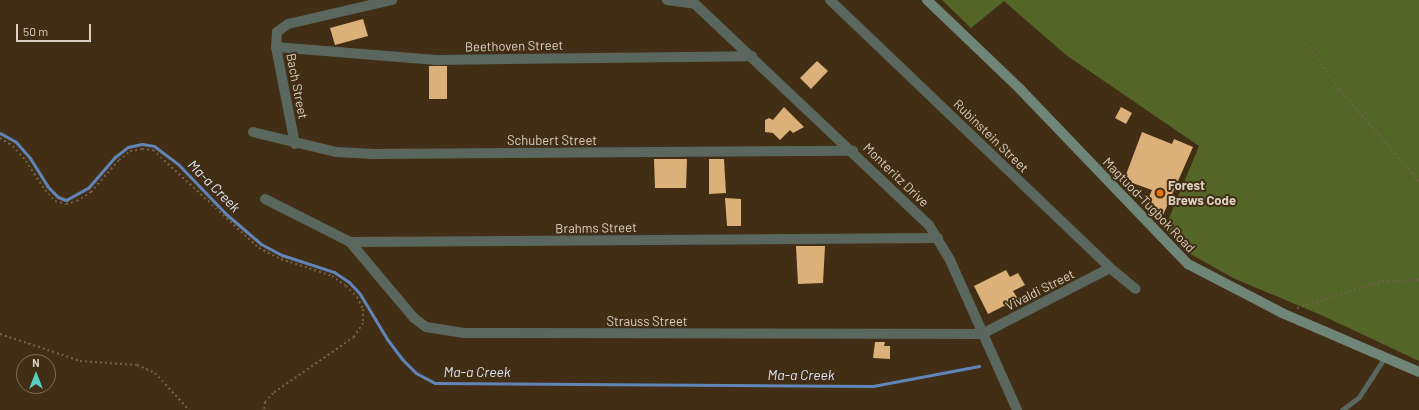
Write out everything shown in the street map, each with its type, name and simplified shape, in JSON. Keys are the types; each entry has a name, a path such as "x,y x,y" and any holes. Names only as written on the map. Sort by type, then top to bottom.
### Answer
{"main road":[{"name":"Magtuod-Tugbok Road","path":"927,0 1020,89 1173,251 1205,274 1282,313 1385,356 1419,372"}],"street":[{"name":"Bach Street","path":"295,144 276,47 277,32 288,24 392,0"},
{"path":"667,0 700,2"},
{"name":"Rubinstein Street","path":"830,0 1110,268 1136,290"},
{"name":"Monteritz Drive","path":"700,2 752,56 918,213 938,238 1017,410"},
{"name":"Beethoven Street","path":"276,47 436,60 752,56"},
{"name":"Schubert Street","path":"254,132 295,144 336,152 370,154 853,151"},
{"name":"Brahms Street","path":"265,199 350,242 938,238"},
{"name":"Strauss Street","path":"350,242 414,318 426,327 443,331 463,333 982,334"},
{"name":"Vivaldi Street","path":"982,334 1110,268"}],"lane":[{"path":"1342,410 1359,397 1385,356"}],"path":[{"path":"1306,43 1339,90 1419,181"},
{"path":"0,138 13,146 26,161 44,190 55,201 66,204 77,201 91,192 119,160 130,151 142,149 153,150 259,248 281,259 332,276 357,296 363,309 363,323 354,337 273,392 265,402 264,410"},
{"path":"1282,313 1382,281 1419,280"},
{"path":"0,334 80,361 137,365 155,373 189,410"}],"green space":[{"path":"942,0 1419,0 1419,361 1321,315 1233,278 1187,252 1165,228 1199,146 1066,55 1004,1 971,28"}],"building":[{"path":"363,19 368,36 335,45 330,28"},
{"path":"817,61 828,71 811,89 800,78"},
{"path":"429,66 447,66 447,99 429,99"},
{"path":"784,107 804,127 793,133 790,130 780,140 773,133 765,132 765,120 769,118 773,120"},
{"path":"1121,107 1132,113 1126,124 1115,118"},
{"path":"1142,132 1172,144 1174,139 1193,147 1163,215 1145,207 1152,190 1124,180"},
{"path":"654,159 687,159 686,188 655,188"},
{"path":"709,159 724,159 726,193 709,194"},
{"path":"725,198 741,199 741,226 727,226"},
{"path":"796,246 825,246 823,283 798,284"},
{"path":"1006,270 1010,277 1018,273 1025,285 1013,291 1018,299 988,314 974,286"},
{"path":"875,342 885,342 884,346 890,346 890,359 873,358"}],"waterway":[{"name":"Ma-a Creek","path":"0,133 16,142 30,158 48,187 58,197 66,200 88,188 115,157 128,147 142,144 154,146 179,165 226,214 261,244 282,255 334,272 349,282 360,294 387,339 403,360 416,373 435,383 873,386 979,366"}],"place":[{"name":"Forest Brews Code","path":"1160,193"}]}
